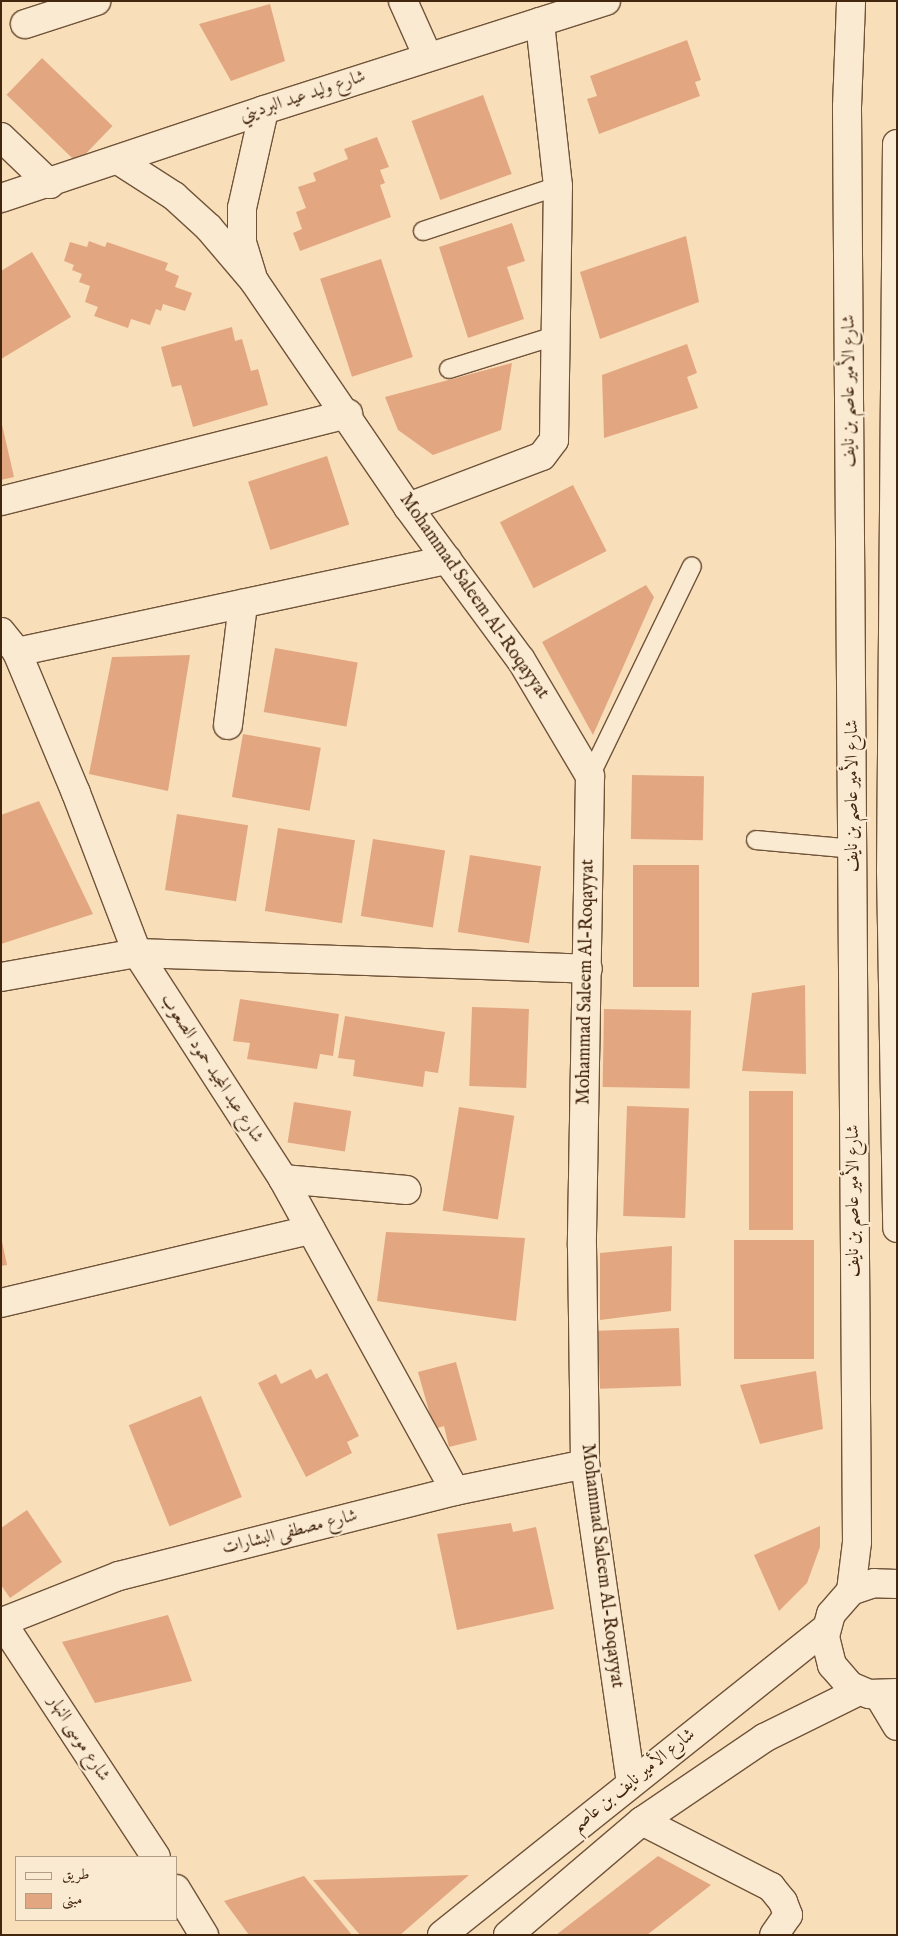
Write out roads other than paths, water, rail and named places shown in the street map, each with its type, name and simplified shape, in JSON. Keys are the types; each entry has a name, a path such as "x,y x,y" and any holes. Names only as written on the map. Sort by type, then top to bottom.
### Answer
{"street":[{"path":"25,24 96,1"},
{"path":"403,1 428,56"},
{"name":"شارع وليد عيد البرديني","path":"1,198 50,184 428,56 606,1"},
{"name":"شارع الأمير عاصم بن نايف","path":"851,1 847,107 854,849 857,1542 851,1591"},
{"path":"408,507 542,456 549,450 554,440 558,335 558,186 540,22"},
{"name":"Mohammad Saleem Al-Roqayyat","path":"254,281 242,242 242,208 264,110"},
{"path":"1,137 50,184"},
{"path":"897,144 894,871 897,1228"},
{"name":"Mohammad Saleem Al-Roqayyat","path":"118,160 174,196 209,228 254,281 348,414 408,507 521,660 590,776 582,1246 585,1464 631,1783"},
{"path":"1,501 348,414"},
{"path":"9,642 243,604 447,560"},
{"path":"228,725 243,604"},
{"name":"شارع عبد المجيد حمود الصعوب","path":"9,642 76,793 137,953 283,1180 455,1491"},
{"path":"1,977 137,953 588,969"},
{"path":"283,1180 407,1190"},
{"path":"1,1303 311,1230"},
{"name":"شارع مصطفى البشارات","path":"2,1622 119,1576 455,1491 585,1464"},
{"path":"897,1584 874,1583 851,1591 840,1601 826,1628 826,1647 832,1665 843,1680 878,1693 897,1726"},
{"name":"شارع موسى النهار","path":"2,1622 155,1856"},
{"name":"شارع الأمير نايف بن عاصم","path":"442,1935 826,1628"},
{"name":"شارع الأمير نايف بن عاصم","path":"508,1935 642,1821 764,1738 878,1693"},
{"path":"642,1821 771,1887 784,1902 788,1915 774,1935"},
{"path":"178,1892 205,1932"}],"lane":[{"path":"423,231 558,186"},
{"path":"449,369 558,335"},
{"path":"590,776 692,566"},
{"path":"756,840 854,849"}]}
